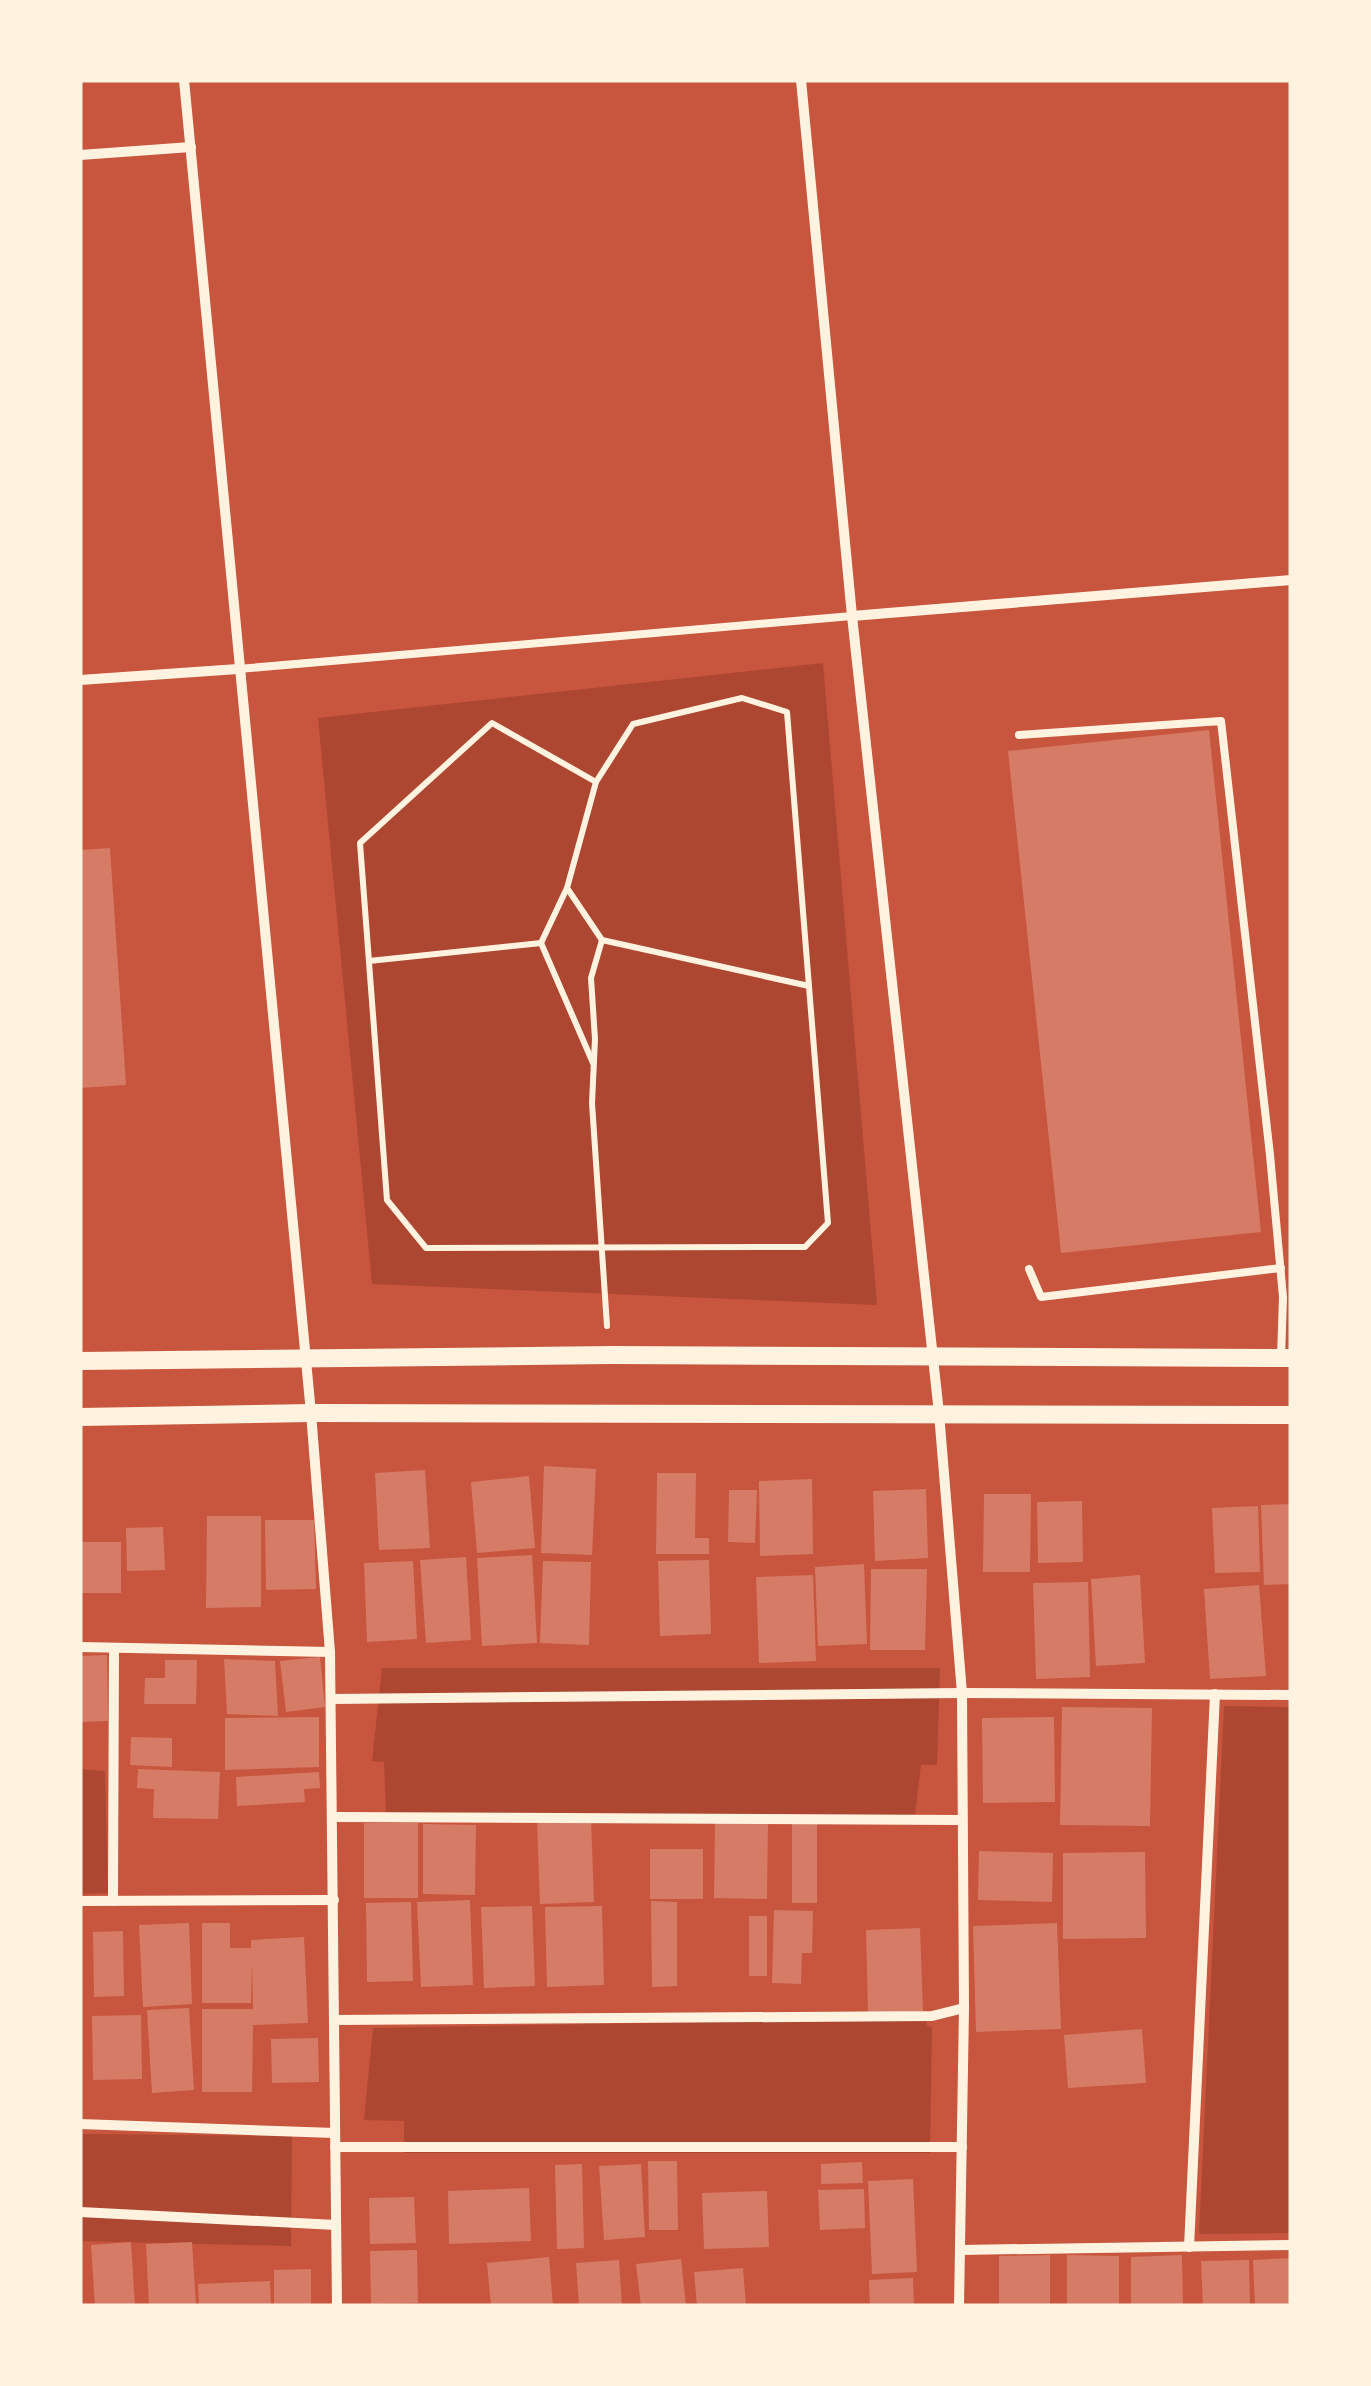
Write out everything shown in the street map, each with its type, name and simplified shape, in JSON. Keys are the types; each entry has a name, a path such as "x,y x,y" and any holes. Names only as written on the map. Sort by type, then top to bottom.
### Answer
{"street":[{"path":"184,80 311,1413 330,1652 337,2306"},
{"path":"801,80 852,616 939,1413 962,1693 964,2008 959,2306"},
{"path":"80,156 191,147"},
{"path":"852,616 1291,580"},
{"path":"80,680 238,669"},
{"path":"80,1361 305,1356 932,1354 1286,1358"},
{"path":"80,1417 311,1413 1291,1414"},
{"path":"80,1647 330,1652"},
{"path":"113,1901 114,1648"},
{"path":"331,1699 962,1693 1291,1695"},
{"path":"1189,2246 1214,1694"},
{"path":"334,1817 962,1820"},
{"path":"80,1901 334,1900"},
{"path":"334,2020 932,2016 964,2008"},
{"path":"80,2124 336,2132"},
{"path":"335,2147 962,2147"},
{"path":"80,2212 336,2225"},
{"path":"960,2250 1291,2245"}],"lane":[{"path":"238,669 852,616"},
{"path":"1019,735 1221,721 1280,1268 1286,1358"},
{"path":"1029,1270 1041,1297 1280,1268"}],"path":[{"path":"594,1065 541,943 567,888 596,782 633,724 742,698 787,712 828,1223 805,1247 426,1248 387,1200 360,843 492,723 596,782"},
{"path":"567,888 602,940 810,986"},
{"path":"602,940 590,978 592,1104 610,1355"},
{"path":"369,961 541,943"}],"shaded area":[{"path":"823,663 877,1305 372,1284 318,718"},
{"path":"382,1668 940,1668 937,1765 921,1765 915,1815 386,1813 384,1762 372,1761"},
{"path":"1224,1706 1291,1707 1291,2233 1199,2234"},
{"path":"80,1769 105,1771 108,1893 80,1894"},
{"path":"926,2018 927,2026 932,2027 930,2153 404,2153 404,2121 364,2120 373,2028"},
{"path":"80,2134 292,2136 291,2246 80,2241"}],"building":[{"path":"1209,730 1261,1232 1061,1253 1008,751"},
{"path":"110,848 126,1085 80,1088 80,850"},
{"path":"544,1466 596,1469 592,1555 541,1553"},
{"path":"425,1470 430,1548 379,1550 375,1473"},
{"path":"657,1473 696,1473 695,1538 709,1538 709,1554 656,1554"},
{"path":"529,1476 535,1548 477,1553 471,1482"},
{"path":"812,1479 813,1554 760,1556 759,1481"},
{"path":"926,1489 928,1558 875,1561 873,1491"},
{"path":"729,1490 757,1490 755,1543 728,1542"},
{"path":"984,1494 1031,1494 1030,1572 983,1572"},
{"path":"1082,1501 1083,1562 1038,1563 1037,1502"},
{"path":"1291,1504 1291,1584 1264,1585 1261,1505"},
{"path":"1258,1506 1260,1572 1215,1573 1212,1508"},
{"path":"207,1516 261,1516 261,1607 206,1608"},
{"path":"265,1520 314,1520 316,1589 266,1590"},
{"path":"163,1527 165,1570 127,1571 126,1528"},
{"path":"80,1542 121,1542 121,1593 80,1593"},
{"path":"532,1555 537,1643 482,1646 477,1558"},
{"path":"466,1557 471,1640 426,1643 420,1560"},
{"path":"709,1560 711,1634 660,1636 658,1561"},
{"path":"413,1561 417,1639 367,1642 364,1563"},
{"path":"543,1561 591,1562 589,1645 540,1643"},
{"path":"864,1564 867,1644 818,1646 815,1567"},
{"path":"871,1569 927,1569 925,1650 870,1650"},
{"path":"813,1575 816,1661 759,1663 756,1577"},
{"path":"1140,1575 1145,1663 1096,1666 1091,1579"},
{"path":"1088,1582 1090,1677 1036,1679 1033,1583"},
{"path":"1259,1585 1266,1676 1210,1679 1204,1589"},
{"path":"107,1655 108,1721 80,1722 80,1656"},
{"path":"320,1657 325,1707 286,1712 280,1661"},
{"path":"224,1659 275,1661 278,1716 227,1714"},
{"path":"165,1660 197,1660 196,1704 144,1704 145,1678 165,1678"},
{"path":"1062,1707 1152,1708 1150,1826 1060,1825"},
{"path":"319,1717 319,1767 225,1770 225,1718"},
{"path":"1054,1717 1055,1802 983,1803 982,1718"},
{"path":"131,1737 172,1738 172,1767 130,1765"},
{"path":"138,1769 220,1772 218,1819 153,1818 154,1789 137,1788"},
{"path":"319,1772 320,1788 304,1789 305,1802 237,1806 236,1777"},
{"path":"591,1819 594,1902 540,1904 537,1821"},
{"path":"715,1822 768,1823 767,1899 714,1898"},
{"path":"364,1823 418,1823 418,1898 364,1898"},
{"path":"423,1824 476,1825 475,1895 423,1894"},
{"path":"792,1824 817,1824 817,1903 792,1903"},
{"path":"650,1849 703,1849 703,1899 650,1899"},
{"path":"979,1851 1053,1853 1052,1902 978,1900"},
{"path":"1145,1852 1146,1938 1063,1939 1063,1853"},
{"path":"470,1900 473,1985 421,1987 417,1902"},
{"path":"651,1901 677,1902 677,1986 652,1987"},
{"path":"411,1902 413,1981 367,1982 366,1903"},
{"path":"532,1906 535,1986 484,1988 481,1907"},
{"path":"602,1906 604,1985 547,1987 545,1907"},
{"path":"774,1910 813,1911 812,1953 802,1953 801,1984 772,1983"},
{"path":"749,1916 767,1916 767,1976 749,1976"},
{"path":"189,1923 192,2004 143,2007 139,1925"},
{"path":"202,1923 230,1923 230,1948 251,1948 251,1940 304,1937 308,2023 253,2025 252,2092 202,2092 202,2009 253,2009 252,1963 251,2003 202,2003"},
{"path":"1057,1923 1061,2029 976,2032 973,1926"},
{"path":"920,1928 923,2011 868,2012 866,1930"},
{"path":"123,1931 124,1996 94,1997 93,1932"},
{"path":"189,2008 194,2090 152,2093 147,2010"},
{"path":"141,2015 142,2079 93,2080 92,2016"},
{"path":"1142,2029 1146,2083 1068,2088 1064,2035"},
{"path":"318,2038 319,2082 272,2083 271,2039"},
{"path":"648,2161 677,2161 678,2230 649,2230"},
{"path":"862,2162 863,2183 821,2184 821,2164"},
{"path":"582,2164 584,2248 557,2249 555,2165"},
{"path":"641,2164 645,2237 604,2240 599,2166"},
{"path":"913,2179 917,2272 872,2274 868,2181"},
{"path":"529,2188 531,2241 449,2244 448,2191"},
{"path":"864,2189 865,2228 820,2230 818,2190"},
{"path":"767,2191 769,2247 704,2249 702,2193"},
{"path":"414,2197 416,2243 370,2244 369,2198"},
{"path":"131,2242 135,2306 95,2306 91,2245"},
{"path":"192,2242 196,2306 149,2306 146,2244"},
{"path":"417,2250 418,2303 371,2304 370,2251"},
{"path":"1050,2255 1050,2306 999,2306 999,2256"},
{"path":"1067,2255 1119,2256 1119,2306 1067,2306"},
{"path":"1182,2255 1183,2306 1131,2306 1131,2257"},
{"path":"549,2257 553,2306 491,2306 487,2263"},
{"path":"1291,2258 1291,2306 1255,2306 1253,2260"},
{"path":"681,2259 686,2306 641,2306 636,2264"},
{"path":"619,2260 622,2306 579,2306 576,2263"},
{"path":"1249,2260 1250,2306 1203,2306 1201,2261"},
{"path":"743,2268 746,2306 697,2306 694,2272"},
{"path":"311,2269 311,2306 274,2306 274,2270"},
{"path":"913,2278 914,2306 870,2306 869,2280"},
{"path":"270,2281 271,2306 199,2306 198,2284"}]}
